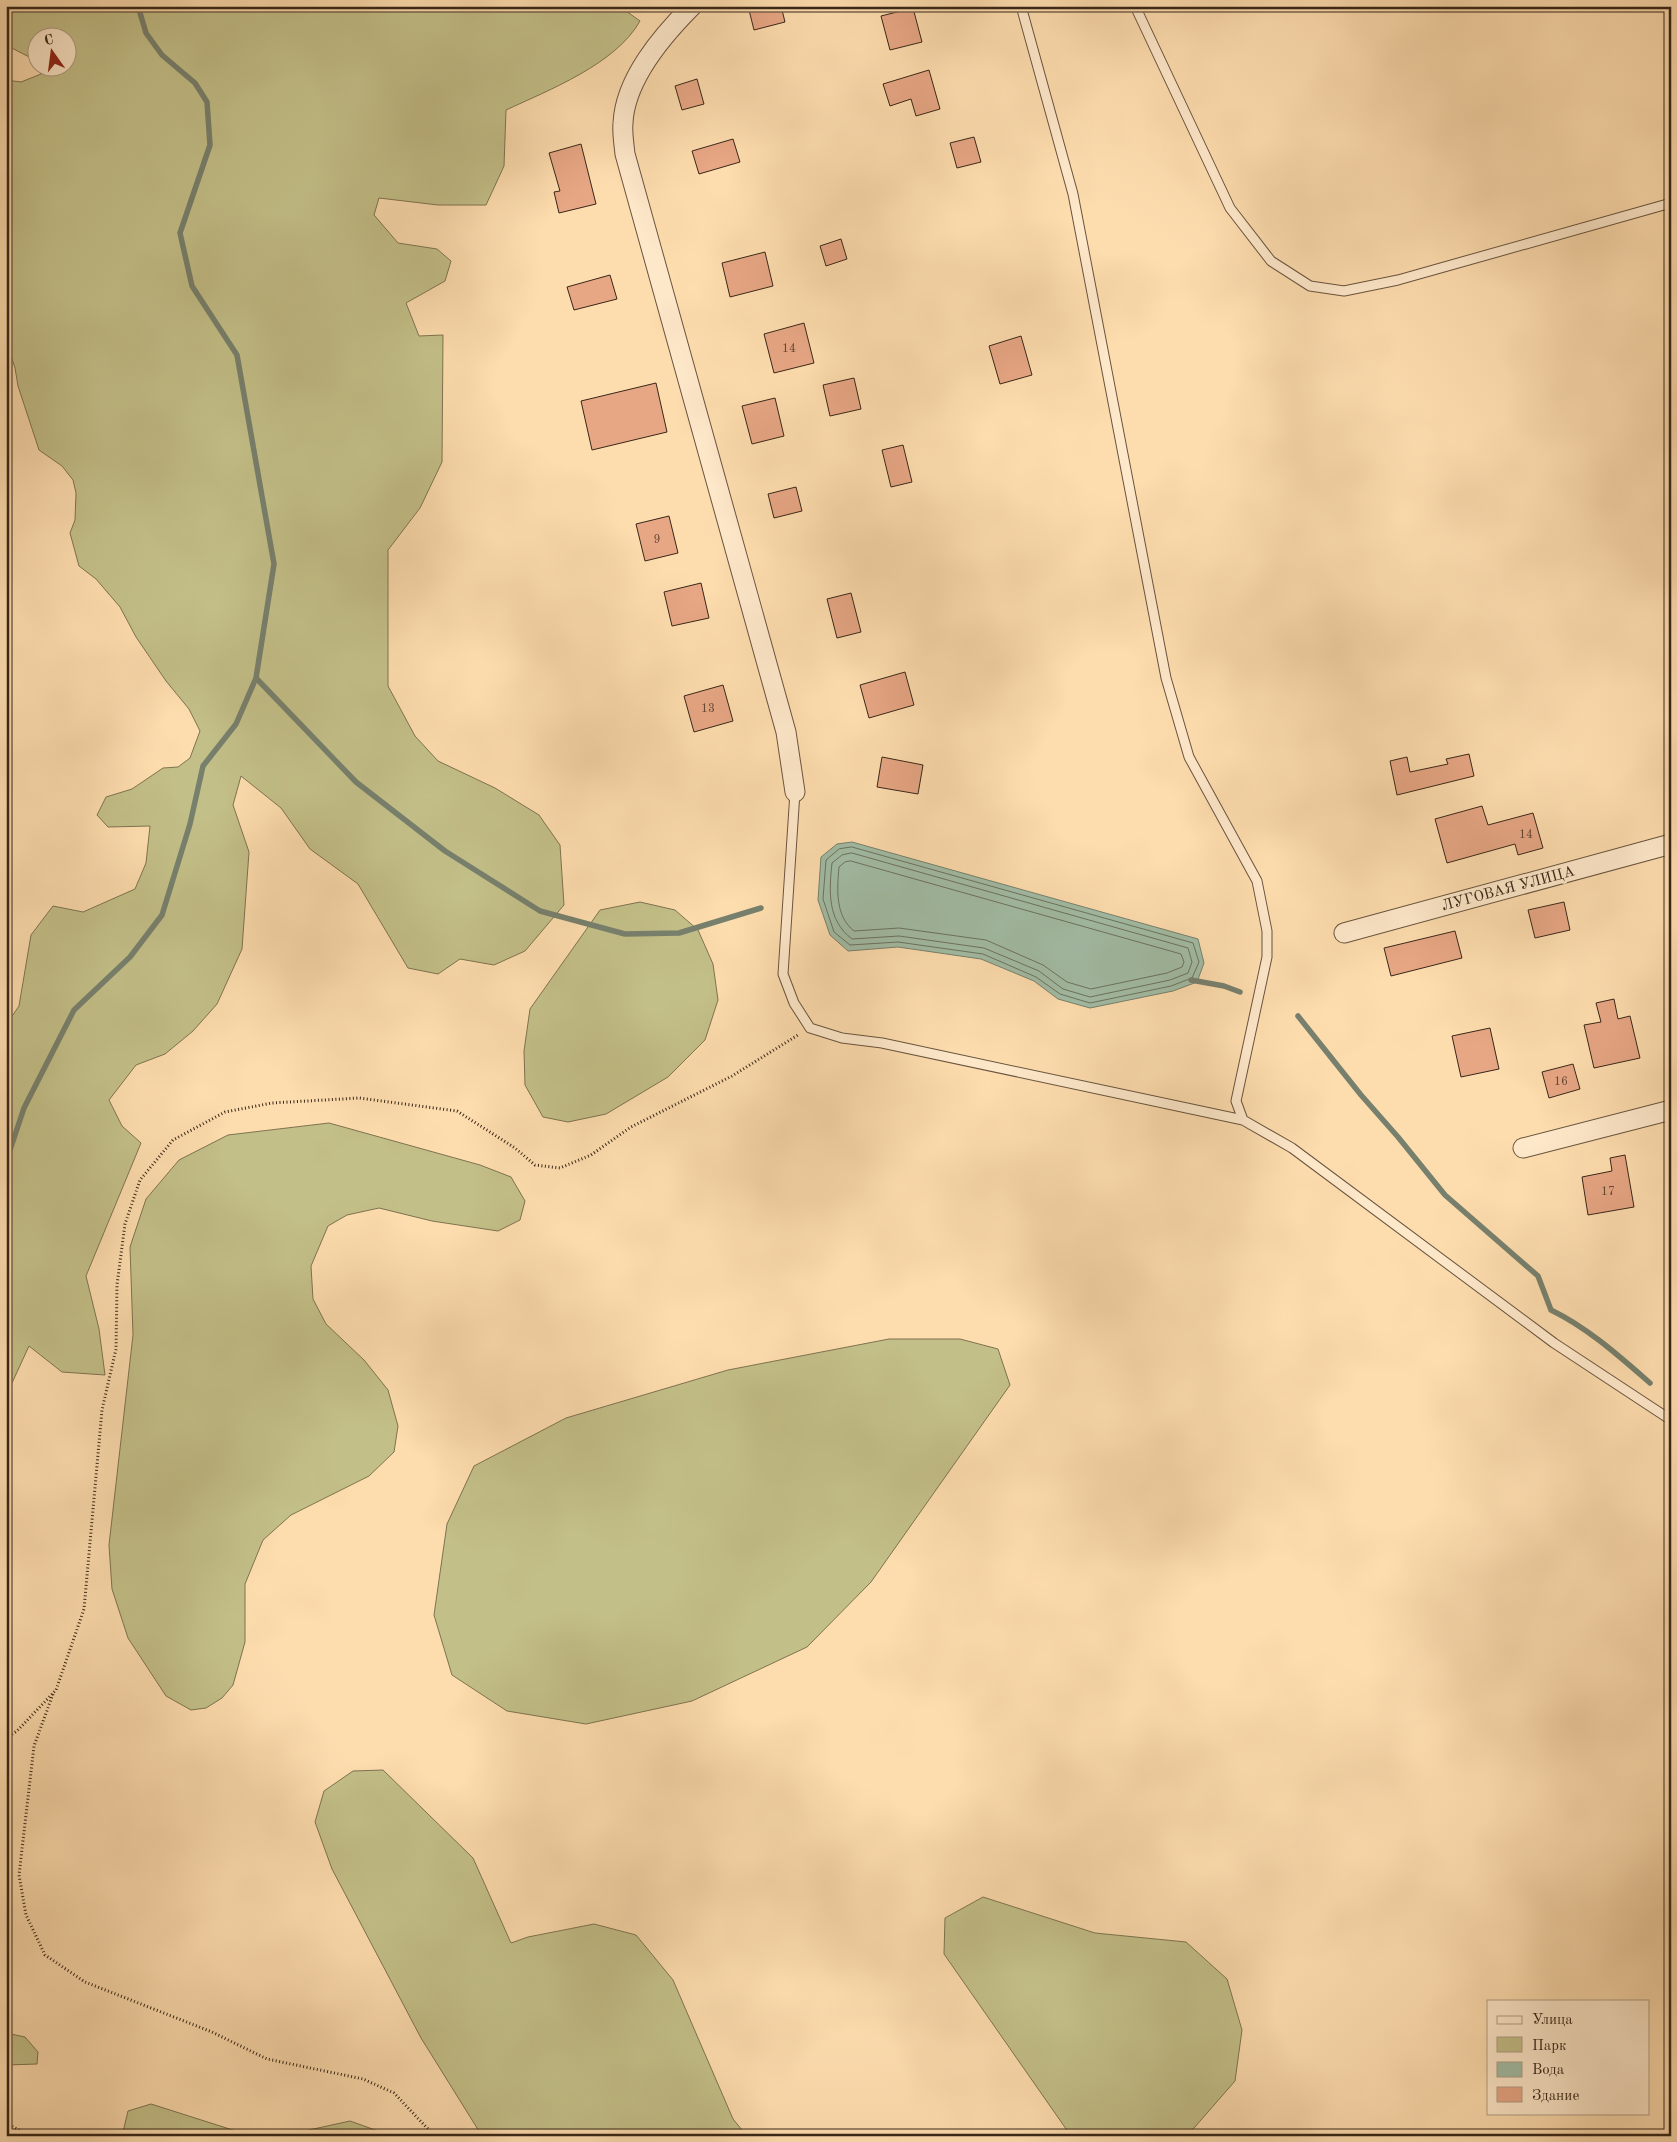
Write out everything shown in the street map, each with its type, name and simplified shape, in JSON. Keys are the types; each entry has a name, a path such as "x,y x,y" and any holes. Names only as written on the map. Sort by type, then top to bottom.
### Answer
{"street":[{"path":"692,6 648,58 630,93 623,122 625,154 786,732 795,792"},
{"name":"ЛУГОВАЯ УЛИЦА","path":"1344,933 1671,844"},
{"path":"1524,1148 1671,1110"}],"lane":[{"path":"1021,6 1073,194 1166,678 1189,757 1258,881 1267,931 1267,957 1236,1101 1243,1120"},
{"path":"1135,6 1230,208 1271,261 1310,286 1344,291 1398,280 1671,203"},
{"path":"795,792 782,974 794,1003 810,1028 842,1038 882,1043 1243,1120 1292,1148 1554,1343 1671,1420"}],"path":[{"path":"430,2136 428,2129 394,2093 363,2079 267,2059 212,2032 85,1982 45,1955 26,1915 18,1875 34,1746 84,1609 102,1410 116,1349 117,1285 125,1224 140,1180 173,1140 225,1112 272,1103 360,1098 457,1111 515,1148 535,1165 560,1168 591,1155 632,1127 732,1076 810,1028"},
{"path":"6,1738 17,1731 53,1693"},
{"path":"6,2123 30,2136"}],"green space":[{"path":"6,6 619,6 640,21 615,50 598,63 561,84 506,110 504,166 486,205 438,205 379,198 374,215 398,243 437,249 451,261 445,281 406,303 419,336 443,335 442,462 420,508 388,550 388,686 415,736 438,761 495,788 539,815 560,845 564,905 525,951 494,965 460,959 438,974 408,968 358,884 310,849 281,808 241,776 233,805 249,852 242,949 217,1004 193,1031 165,1054 136,1065 109,1100 122,1126 141,1143 86,1276 99,1329 105,1375 62,1372 29,1346 6,1396 6,1025 19,1006 31,935 53,906 83,912 135,889 146,863 150,826 108,827 97,815 106,797 132,789 163,768 178,767 190,758 200,731 189,709 166,681 136,637 120,607 96,579 79,566 70,533 75,520 76,493 73,480 62,466 39,450 18,386 15,368 6,341 6,80 21,82 31,78 78,78 78,28 28,28 28,56 6,45"},
{"path":"640,902 675,910 698,930 713,964 718,1000 705,1040 668,1077 606,1114 568,1122 543,1117 525,1085 524,1051 530,1009 600,910"},
{"path":"329,1123 480,1165 511,1177 525,1201 520,1220 498,1231 432,1221 379,1208 347,1215 328,1226 311,1266 313,1299 326,1324 364,1360 388,1390 398,1426 394,1452 369,1476 291,1515 263,1540 245,1584 245,1642 233,1685 222,1698 206,1708 191,1710 166,1696 128,1638 112,1589 109,1545 133,1335 130,1247 146,1199 179,1160 228,1135"},
{"path":"889,1339 960,1339 998,1349 1010,1385 871,1582 807,1647 692,1701 586,1724 507,1711 452,1675 434,1615 447,1524 474,1466 566,1418 728,1370"},
{"path":"383,1770 473,1858 511,1943 528,1937 594,1924 636,1935 673,1980 733,2119 747,2136 482,2136 421,2038 332,1869 315,1822 324,1791 353,1771"},
{"path":"983,1897 1095,1933 1186,1942 1227,1979 1242,2030 1235,2081 1187,2136 1071,2136 944,1954 945,1918"},
{"path":"6,2033 25,2037 38,2052 37,2064 6,2065"},
{"path":"151,2104 239,2132 286,2135 350,2121 378,2131 380,2136 125,2136 123,2132 128,2111"}],"water":[{"path":"852,842 1198,939 1204,963 1197,982 1173,991 1090,1008 1058,999 1034,981 981,959 898,947 848,951 830,935 818,900 821,857 837,844"}],"building":[{"path":"765,6 781,6 785,22 754,30 749,10"},
{"path":"913,8 922,42 890,50 881,16"},
{"path":"929,70 940,109 916,116 911,99 890,106 883,84"},
{"path":"697,79 704,104 682,110 675,86"},
{"path":"974,137 981,162 957,168 950,143"},
{"path":"733,139 740,162 699,174 692,151"},
{"path":"581,144 596,204 559,213 554,192 560,191 549,153"},
{"path":"841,239 847,259 826,266 820,246"},
{"path":"765,252 773,286 730,297 722,263"},
{"path":"610,275 617,299 574,310 567,287"},
{"path":"804,323 814,363 774,373 764,334"},
{"path":"1021,336 1032,375 1000,384 989,346"},
{"path":"854,378 861,409 830,416 823,385"},
{"path":"656,383 667,432 592,450 581,401"},
{"path":"775,398 784,436 752,444 742,406"},
{"path":"903,445 912,482 891,487 882,450"},
{"path":"796,487 802,511 774,518 768,494"},
{"path":"669,516 678,553 645,561 636,524"},
{"path":"701,583 709,618 672,626 664,592"},
{"path":"851,593 861,632 837,638 827,599"},
{"path":"905,672 914,705 869,718 860,685"},
{"path":"723,685 733,721 694,732 684,696"},
{"path":"1469,754 1474,776 1397,795 1390,761 1407,757 1410,772 1448,764 1446,759"},
{"path":"882,757 923,765 918,794 877,787"},
{"path":"1482,806 1488,825 1533,813 1543,848 1518,855 1515,844 1447,863 1435,819"},
{"path":"1564,902 1570,930 1535,938 1528,910"},
{"path":"1455,931 1462,958 1391,976 1384,948"},
{"path":"1614,999 1618,1019 1630,1016 1640,1058 1594,1068 1584,1025 1601,1022 1596,1003"},
{"path":"1490,1028 1499,1069 1461,1077 1452,1036"},
{"path":"1573,1064 1580,1089 1549,1098 1542,1072"},
{"path":"1625,1155 1634,1207 1588,1215 1582,1177 1612,1171 1610,1158"}],"waterway":[{"path":"6,1162 24,1108 74,1010 130,957 162,915 190,824 203,766 236,724 256,678 274,564 237,355 192,286 180,233 210,145 207,102 195,83 162,55 146,33 138,6"},
{"path":"256,678 356,782 445,851 540,911 625,934 679,933 761,908"},
{"path":"1191,980 1224,986 1240,992"},
{"path":"1298,1016 1445,1195 1538,1276 1551,1310 1578,1325 1650,1383"}]}
